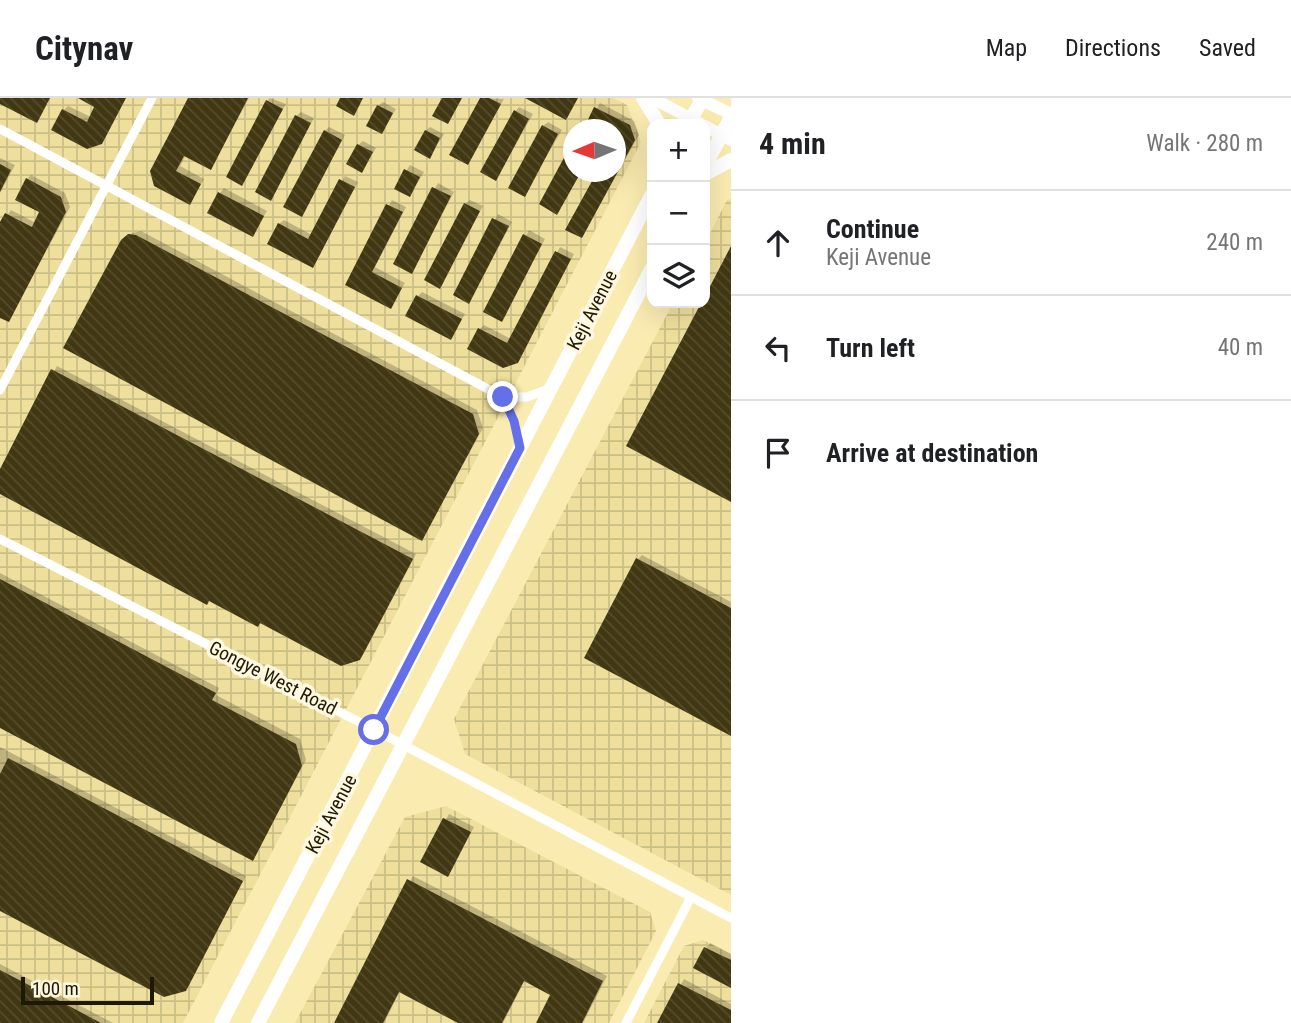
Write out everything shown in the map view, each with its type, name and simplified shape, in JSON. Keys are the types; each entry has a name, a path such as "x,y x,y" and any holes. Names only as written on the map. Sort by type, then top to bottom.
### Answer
{"main road":[{"path":"643,98 656,119"},
{"path":"697,119 701,99"},
{"path":"710,159 726,138 731,116"},
{"path":"710,171 731,160"},
{"name":"Keji Avenue","path":"221,1023 647,204"},
{"name":"Keji Avenue","path":"258,1023 647,278"}],"street":[{"path":"0,390 152,98"},
{"path":"652,98 689,119"},
{"path":"701,99 731,116"},
{"path":"0,129 503,397 527,397 551,388"},
{"path":"710,130 726,138"},
{"path":"503,397 514,421 520,448"},
{"name":"Gongye West Road","path":"0,538 374,730 731,918"},
{"path":"626,1023 691,897"}],"shaded area":[{"path":"0,98 613,98 627,105 641,142 626,171 626,119 563,119 563,182 620,182 183,1023 0,1023"},
{"path":"731,199 731,895 465,754 454,719 670,308 710,308 710,233 727,200"},
{"path":"446,806 650,912 656,931 609,1023 295,1023 405,817"},
{"path":"703,940 731,954 731,1023 644,1023 684,946"}],"building":[{"path":"0,98 50,98 37,123 0,104"},
{"path":"78,98 126,98 102,144 87,149 51,130 62,109 87,122 94,107"},
{"path":"188,98 248,98 211,170 184,156 176,171 201,184 190,205 154,186 150,171"},
{"path":"340,98 363,98 354,116 336,106"},
{"path":"442,98 462,98 448,124 432,116"},
{"path":"480,98 489,98 501,104 468,165 449,155"},
{"path":"525,98 578,98 564,119"},
{"path":"266,100 283,109 242,186 226,177"},
{"path":"377,105 393,113 382,134 366,126"},
{"path":"594,107 618,119 588,119"},
{"path":"514,110 529,119 496,181 480,172"},
{"path":"295,115 311,123 271,201 255,192"},
{"path":"626,123 630,125 635,140 626,157"},
{"path":"542,125 558,134 525,197 508,188"},
{"path":"324,130 342,140 302,217 283,207"},
{"path":"425,130 440,138 430,159 414,150"},
{"path":"357,144 373,152 362,173 346,164"},
{"path":"563,160 563,182 575,182 557,215 539,204"},
{"path":"0,164 11,170 0,192"},
{"path":"404,169 420,177 410,197 394,189"},
{"path":"26,178 61,197 66,212 9,322 0,318 0,222 5,213 32,227 39,212 15,200"},
{"path":"339,179 355,187 313,268 267,244 278,223 308,239"},
{"path":"591,182 612,182 582,238 565,230"},
{"path":"432,187 451,196 412,274 393,264"},
{"path":"218,192 264,216 253,237 207,213"},
{"path":"464,203 480,211 440,289 424,280"},
{"path":"386,204 403,212 372,272 402,288 391,309 345,285"},
{"path":"492,218 509,226 469,304 453,295"},
{"path":"128,234 136,235 473,414 479,434 422,541 63,348 121,240"},
{"path":"523,234 542,244 502,322 483,312"},
{"path":"731,246 731,502 626,446 698,308 710,308 710,286"},
{"path":"555,251 571,259 518,363 503,368 467,349 478,328 507,343"},
{"path":"416,295 462,319 451,340 405,316"},
{"path":"51,369 413,559 360,660 341,666 260,623 258,627 209,601 207,605 0,494 0,469"},
{"path":"636,558 731,608 731,736 584,658"},
{"path":"0,579 216,693 212,700 296,744 302,766 253,861 0,728"},
{"path":"8,758 243,881 186,991 164,997 0,911 0,774"},
{"path":"443,818 471,832 448,877 420,862"},
{"path":"407,879 603,981 582,1023 536,1023 550,995 524,981 502,1023 458,1023 399,992 383,1023 334,1023"},
{"path":"704,947 731,960 731,988 693,968"},
{"path":"0,970 69,1006 101,1023 0,1023"},
{"path":"678,983 731,1010 731,1023 657,1023"}],"route":[{"path":"374,730 520,448 514,421 503,397"}]}
